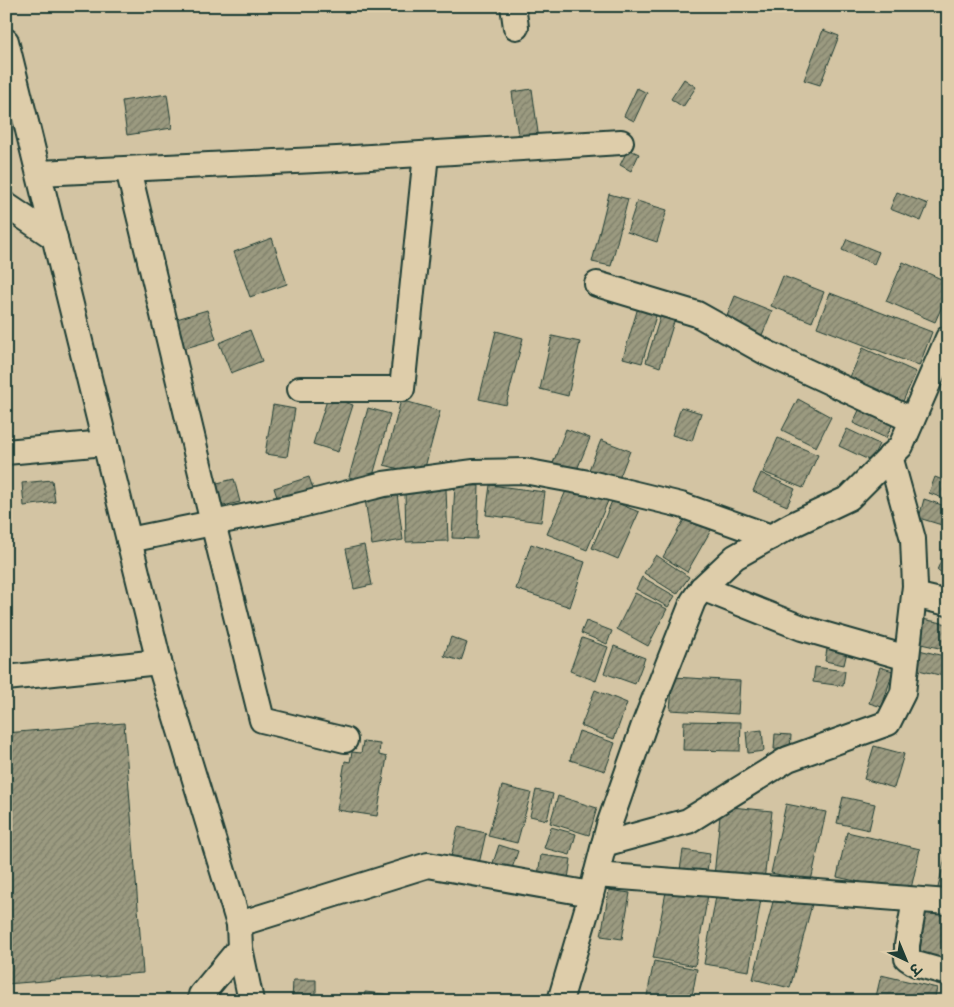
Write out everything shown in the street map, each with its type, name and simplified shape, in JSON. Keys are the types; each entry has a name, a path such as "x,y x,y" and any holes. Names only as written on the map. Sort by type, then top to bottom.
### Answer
{"street":[{"path":"6,41 159,662 239,924 240,948 251,1001"},
{"path":"39,173 426,154 621,142"},
{"path":"300,389 402,389 426,154"},
{"path":"128,168 262,720 345,740"},
{"path":"6,205 55,238"},
{"path":"597,284 697,314 767,353 912,420"},
{"path":"560,1001 608,825 692,601 702,588 735,557 849,498 902,446 948,338"},
{"path":"6,452 105,443"},
{"path":"604,844 688,821 788,760 888,724 902,694 914,595 913,539 890,456"},
{"path":"129,540 297,506 384,484 474,472 524,471 594,484 680,504 771,537"},
{"path":"702,588 802,628 900,656 907,656"},
{"path":"914,595 948,603"},
{"path":"6,678 159,662"},
{"path":"239,924 428,865 593,885 948,902"},
{"path":"915,900 907,945 907,958 916,964 948,972"},
{"path":"200,1001 201,995 240,948"}],"building":[{"path":"823,30 839,36 820,85 804,80"},
{"path":"684,79 696,87 683,107 671,99"},
{"path":"637,88 647,93 634,121 624,116"},
{"path":"532,89 539,140 519,143 512,92"},
{"path":"167,94 172,128 127,135 122,101"},
{"path":"628,149 639,154 631,171 620,165"},
{"path":"897,192 928,204 921,221 890,209"},
{"path":"609,194 628,199 611,266 592,262"},
{"path":"637,201 667,210 657,242 627,232"},
{"path":"272,238 287,284 250,297 234,252"},
{"path":"847,239 879,252 874,264 842,250"},
{"path":"903,262 948,282 948,293 935,322 886,301"},
{"path":"783,276 824,292 812,322 771,306"},
{"path":"830,293 932,332 919,366 817,327"},
{"path":"735,296 772,311 760,340 723,326"},
{"path":"639,304 658,309 642,363 623,358"},
{"path":"663,308 677,312 660,367 646,362"},
{"path":"207,310 216,339 179,350 170,321"},
{"path":"250,330 262,361 231,373 219,343"},
{"path":"496,331 523,338 506,405 479,399"},
{"path":"552,336 580,342 568,396 540,389"},
{"path":"863,348 916,372 899,410 846,386"},
{"path":"328,397 353,405 338,452 313,444"},
{"path":"798,399 831,417 816,447 782,430"},
{"path":"401,400 440,411 423,475 384,465"},
{"path":"273,405 295,409 287,457 265,454"},
{"path":"861,406 894,421 886,438 853,423"},
{"path":"681,407 701,413 692,441 672,435"},
{"path":"368,408 390,414 371,483 349,477"},
{"path":"566,429 590,438 576,472 553,463"},
{"path":"847,429 879,444 871,461 839,446"},
{"path":"778,438 818,455 803,488 763,472"},
{"path":"601,440 630,451 617,484 588,472"},
{"path":"761,473 795,489 787,506 753,491"},
{"path":"309,477 315,494 280,506 274,488"},
{"path":"935,477 948,482 948,500 929,493"},
{"path":"234,479 240,502 219,507 213,484"},
{"path":"52,480 55,502 24,506 22,483"},
{"path":"569,484 608,501 587,550 547,534"},
{"path":"455,485 479,486 477,539 452,538"},
{"path":"490,485 545,492 541,522 486,515"},
{"path":"446,489 448,541 406,542 405,491"},
{"path":"397,494 403,540 372,545 365,499"},
{"path":"924,499 948,507 948,517 945,526 919,518"},
{"path":"612,501 639,512 618,559 592,548"},
{"path":"686,516 711,530 687,572 663,557"},
{"path":"531,544 585,562 570,607 516,589"},
{"path":"364,545 372,585 354,589 346,549"},
{"path":"948,545 948,575 937,570"},
{"path":"656,555 689,577 677,594 644,573"},
{"path":"642,577 675,596 668,607 636,589"},
{"path":"635,593 667,609 648,646 617,629"},
{"path":"917,618 948,624 948,650 912,642"},
{"path":"586,621 612,631 607,644 581,633"},
{"path":"451,637 467,643 461,661 444,656"},
{"path":"582,638 608,647 596,681 570,671"},
{"path":"828,643 848,647 844,665 825,661"},
{"path":"614,646 645,658 635,684 604,673"},
{"path":"915,649 948,657 948,677 910,668"},
{"path":"815,667 845,671 843,686 813,682"},
{"path":"880,667 893,671 882,707 869,703"},
{"path":"673,677 740,681 738,714 670,710"},
{"path":"595,690 627,703 614,739 581,726"},
{"path":"684,721 741,722 740,751 683,750"},
{"path":"124,723 143,973 6,984 6,733"},
{"path":"762,730 764,751 748,753 746,732"},
{"path":"579,731 615,743 605,771 570,760"},
{"path":"775,734 791,735 790,750 774,749"},
{"path":"363,742 380,744 379,755 387,757 377,816 337,810 345,761 350,762 352,752 361,753"},
{"path":"874,746 904,754 894,788 864,779"},
{"path":"502,786 531,793 517,843 488,836"},
{"path":"536,790 553,794 547,820 530,816"},
{"path":"558,796 597,808 589,835 550,823"},
{"path":"843,797 875,804 869,830 837,823"},
{"path":"786,804 826,812 811,881 771,873"},
{"path":"721,806 772,811 764,881 714,876"},
{"path":"458,827 486,833 478,868 450,861"},
{"path":"551,827 576,834 570,855 544,848"},
{"path":"847,832 920,849 910,893 837,877"},
{"path":"499,845 518,851 509,877 490,872"},
{"path":"948,845 948,894 937,892"},
{"path":"683,850 710,854 705,881 679,877"},
{"path":"541,855 571,859 568,879 538,875"},
{"path":"718,885 762,893 749,971 704,964"},
{"path":"667,887 708,895 695,966 653,958"},
{"path":"609,890 630,893 622,939 601,936"},
{"path":"775,894 812,904 790,988 753,979"},
{"path":"926,905 948,908 948,962 919,958"},
{"path":"654,961 697,969 691,1001 646,1001"},
{"path":"881,975 937,988 934,1001 875,1001"},
{"path":"293,980 316,980 316,1000 292,1001"},
{"path":"365,992 391,995 390,1001 363,1001"}]}
